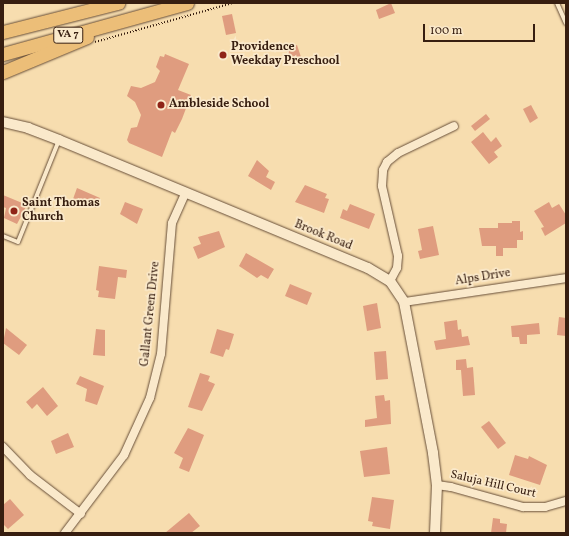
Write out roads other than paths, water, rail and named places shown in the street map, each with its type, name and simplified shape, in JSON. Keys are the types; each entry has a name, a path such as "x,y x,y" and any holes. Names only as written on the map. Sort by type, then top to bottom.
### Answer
{"highway":[{"name":"VA 7","path":"3,32 64,18 118,3"},
{"name":"VA 7","path":"3,54 186,3"},
{"path":"3,72 132,18"}],"street":[{"name":"Brook Road","path":"3,122 28,128 59,140 185,194 368,268 390,281 404,302 437,485 435,533"},
{"path":"390,281 397,268 398,256 382,186 383,170 387,162 398,153 454,126"},
{"name":"Gallant Green Drive","path":"65,533 81,514 124,455 150,398 161,354 172,223 185,194"},
{"name":"Alps Drive","path":"404,302 566,278"},
{"path":"3,447 30,475 81,514"},
{"name":"Saluja Hill Court","path":"437,485 451,487 528,508 545,507 566,501"}],"lane":[{"path":"557,3 566,23"},
{"path":"3,236 18,242 59,140"}],"place":[{"name":"Providence Weekday Preschool","path":"223,55"},
{"name":"Ambleside School","path":"161,105"},
{"name":"Saint Thomas Church","path":"14,211"}]}
